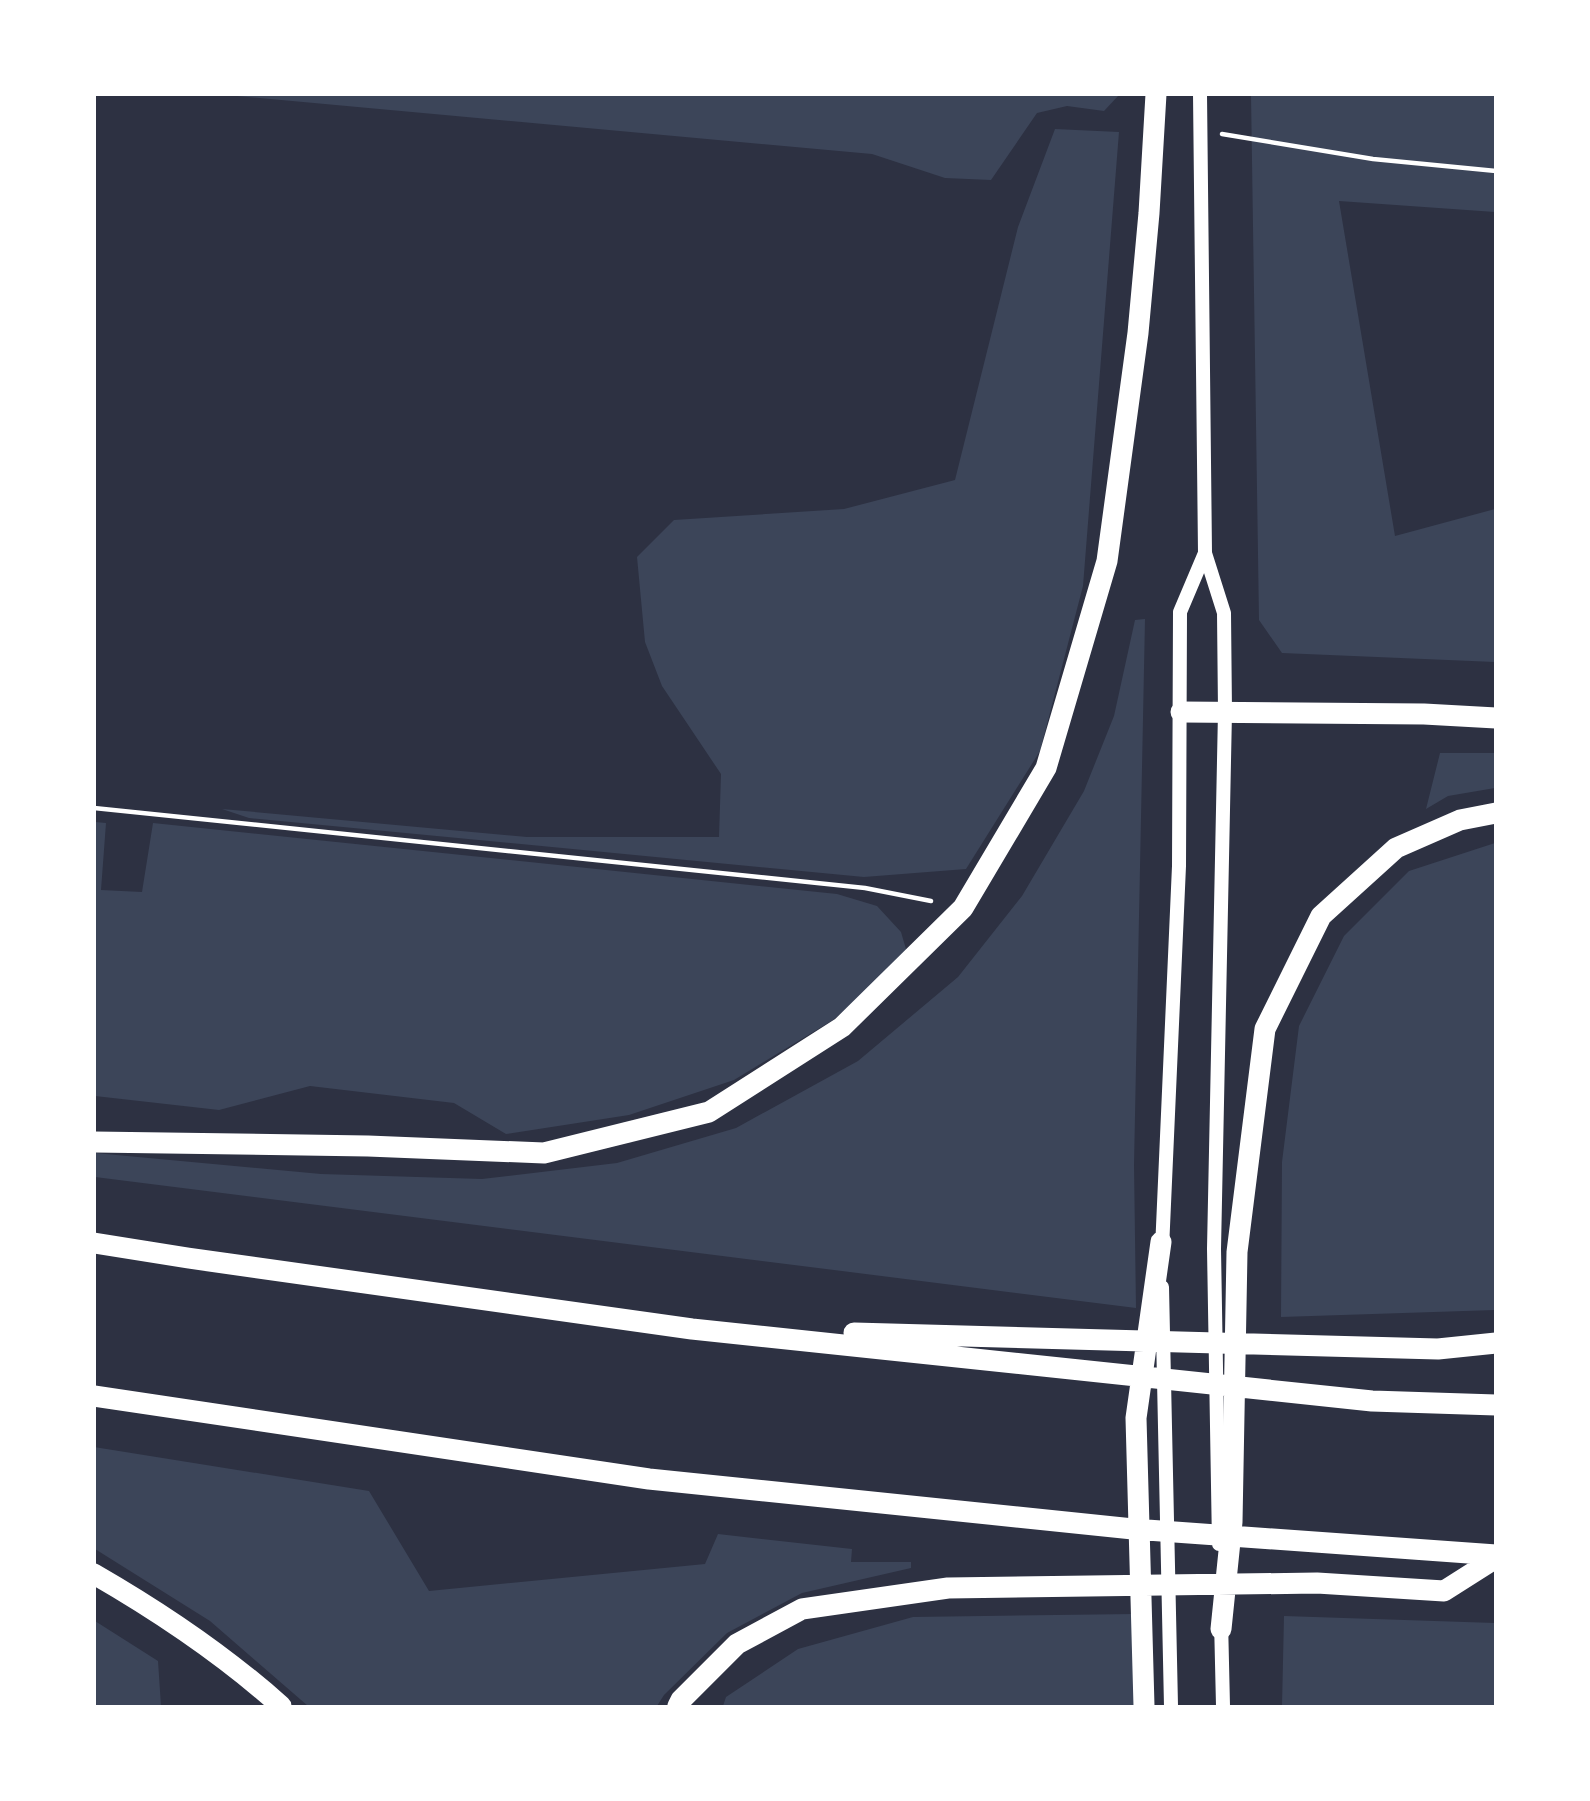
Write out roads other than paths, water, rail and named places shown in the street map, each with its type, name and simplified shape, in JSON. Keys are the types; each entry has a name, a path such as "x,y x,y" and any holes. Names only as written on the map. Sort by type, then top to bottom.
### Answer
{"highway":[{"path":"94,1142 368,1146 544,1153 709,1112 842,1027 963,908 1046,768 1107,561 1138,333 1156,94"},
{"path":"1181,712 1424,714 1496,718"},
{"path":"1221,1629 1232,1522 1237,1252 1265,1029 1321,916 1396,848 1460,820 1496,813"},
{"path":"1144,1701 1136,1418 1161,1242"},
{"path":"94,1243 692,1329 1372,1401 1496,1405"},
{"path":"692,1329 1438,1349 1496,1343"},
{"path":"94,1396 649,1479 1133,1530 1496,1557"},
{"path":"678,1706 737,1644 802,1609 948,1588 1317,1583 1444,1591 1496,1557"},
{"path":"94,1574 145,1604 256,1684 281,1706"}],"main road":[{"path":"1200,94 1205,553 1224,613 1225,712 1214,1249 1223,1700"},
{"path":"1171,1702 1161,1242 1179,866 1180,612 1205,553"}]}
